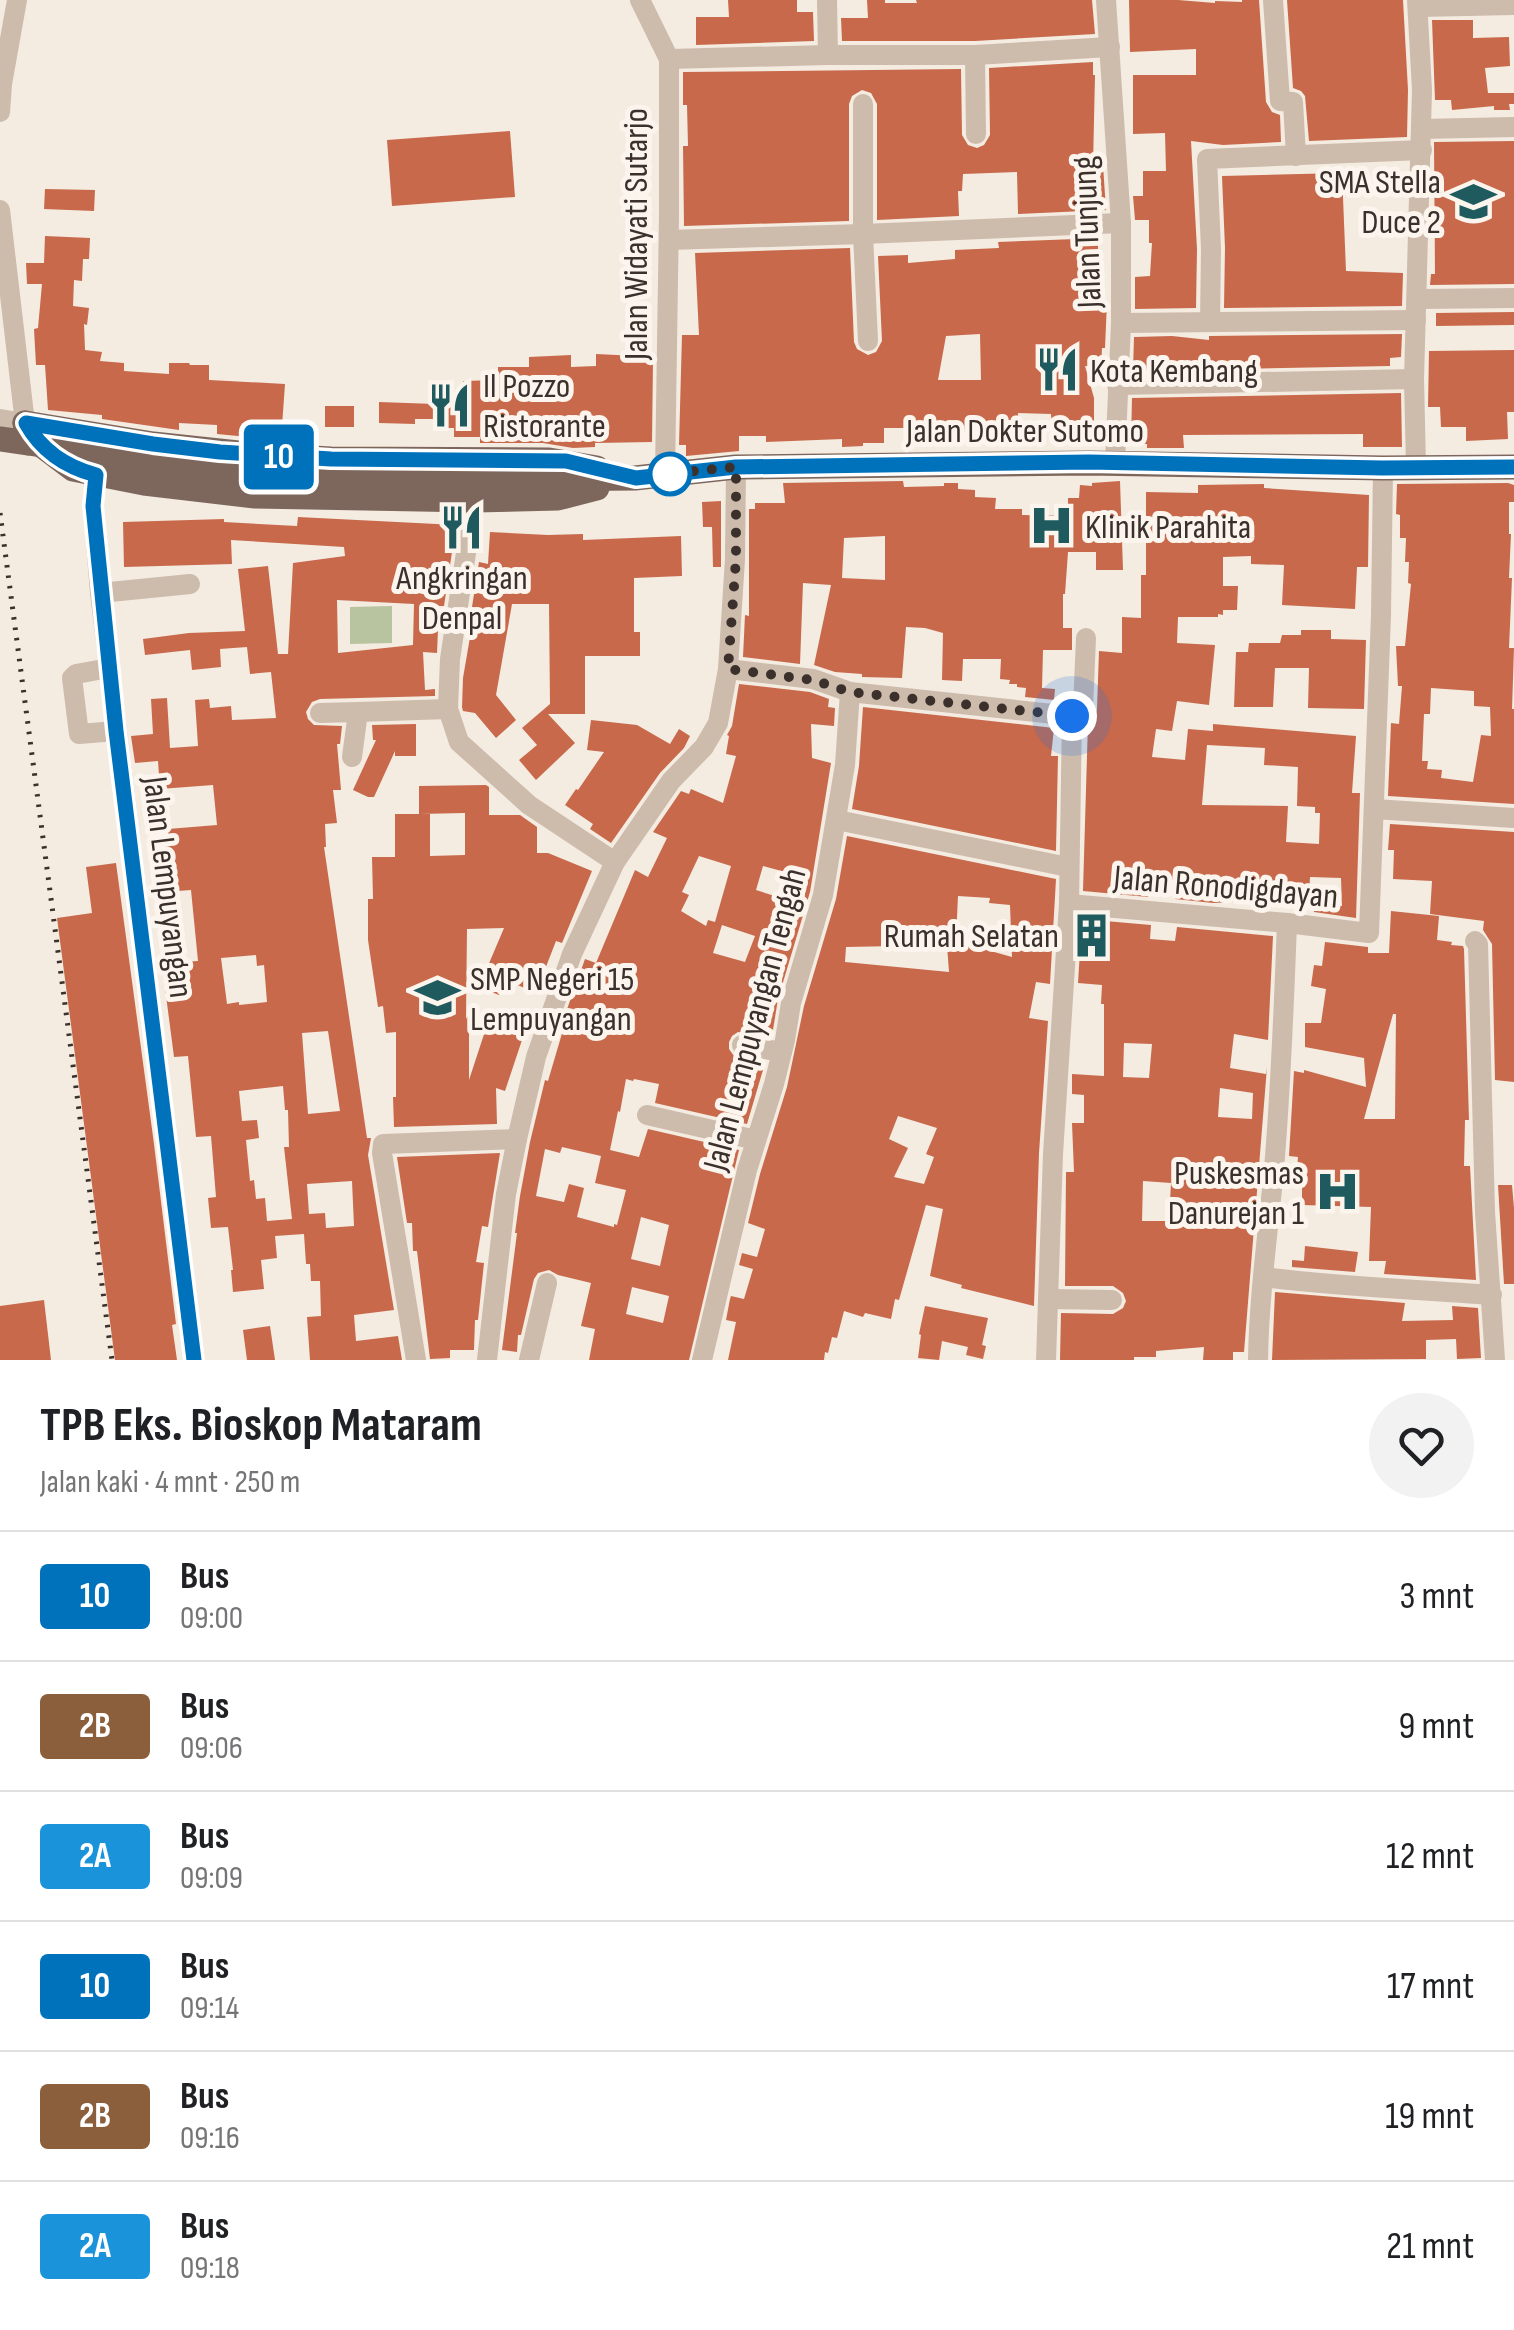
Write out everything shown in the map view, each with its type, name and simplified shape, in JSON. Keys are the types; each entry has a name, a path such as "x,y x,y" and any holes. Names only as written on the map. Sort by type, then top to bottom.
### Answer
{"main road":[{"path":"0,439 18,428"},
{"name":"Jalan Dokter Sutomo","path":"18,428 196,449 331,459 566,461 636,478"},
{"name":"Jalan Dokter Sutomo","path":"18,428 73,469 255,496 558,498 636,478 736,467 1114,463 1514,467"},
{"name":"Jalan Dokter Sutomo","path":"18,428 140,461 269,475 450,480 636,478"}],"street":[{"path":"0,112 1,83 17,0"},
{"name":"Jalan Widayati Sutarjo","path":"640,0 668,59 664,474"},
{"path":"827,0 828,55"},
{"name":"Jalan Tunjung","path":"1106,0 1121,223 1122,322 1114,463"},
{"path":"1273,0 1280,101 1293,102 1296,156"},
{"path":"1416,467 1414,379 1422,140 1417,3 1514,5"},
{"path":"668,59 974,54 1110,47"},
{"path":"974,54 976,134"},
{"path":"864,104 863,234 868,341"},
{"path":"1210,322 1207,159 1296,156 1514,128"},
{"path":"0,210 18,428"},
{"path":"669,240 1121,223"},
{"path":"1122,322 1210,322 1417,309 1514,298"},
{"path":"1117,384 1414,379"},
{"path":"96,475 137,441"},
{"path":"194,489 185,477 186,459 196,449"},
{"path":"486,1360 516,1139 536,1057 566,972 615,862 671,781 712,736 718,724 728,669 736,559 736,467"},
{"name":"Jalan Ronodigdayan","path":"1046,1360 1053,1154 1069,904 1369,933 1381,616 1382,468"},
{"name":"Jalan Lempuyangan","path":"96,475 93,506 100,593 194,1360"},
{"path":"474,500 450,659 448,710 459,742 529,805 615,862"},
{"path":"100,593 190,584"},
{"path":"728,669 813,680 850,692 1072,716 1083,708 1086,638"},
{"path":"109,668 72,678 79,734 116,731"},
{"name":"Jalan Lempuyangan Tengah","path":"702,1360 732,1228 822,895 846,765 850,692"},
{"path":"320,714 448,710"},
{"path":"352,757 358,712"},
{"path":"1069,904 1072,716"},
{"path":"1374,809 1514,818"},
{"path":"837,820 1068,868"},
{"path":"1258,1360 1258,1318 1276,1137 1287,923"},
{"path":"1475,941 1495,1360"},
{"path":"742,1045 782,1052"},
{"path":"647,1115 756,1140"},
{"path":"416,1360 382,1148 388,1142 516,1139"},
{"path":"1263,1276 1492,1296"},
{"path":"528,1360 547,1283"},
{"path":"1048,1299 1112,1300"}],"green space":[{"path":"392,606 392,643 350,644 350,607"}],"building":[{"path":"728,0 797,0 797,12 813,12 814,41 696,45 696,17 729,17"},
{"path":"867,0 1092,0 1095,34 975,41 842,41 841,18 868,18"},
{"path":"1129,0 1259,0 1266,102 1272,112 1280,115 1281,142 1223,145 1191,141 1196,308 1135,309 1135,277 1150,276 1152,243 1149,220 1135,220 1133,196 1143,196 1143,171 1166,171 1165,133 1133,134 1133,75 1196,75 1196,49 1130,52"},
{"path":"1287,0 1403,0 1407,137 1309,141 1305,96 1293,88"},
{"path":"1432,20 1473,20 1473,38 1509,37 1510,66 1485,68 1488,93 1514,93 1510,110 1494,110 1494,106 1452,110 1451,100 1435,100"},
{"path":"1093,62 1093,165 1103,165 1106,210 1018,214 1017,172 963,174 962,191 958,191 959,216 877,220 877,104 871,93 862,90 852,96 849,104 849,221 684,226 683,146 688,146 683,72 961,69 962,135 968,145 977,148 990,135 989,68"},
{"path":"510,131 515,197 392,206 387,140"},
{"name":"SMA Stella Duce 2","path":"1514,141 1514,284 1430,285 1431,274 1435,274 1434,142"},
{"path":"1342,173 1346,271 1403,273 1402,306 1224,308 1222,176"},
{"path":"45,189 95,190 94,211 44,209"},
{"path":"45,236 90,238 89,259 83,259 82,281 74,280 73,306 89,308 87,325 84,324 85,350 102,352 100,361 124,363 124,371 169,374 169,363 189,363 209,365 209,380 285,384 281,440 217,434 217,425 179,423 179,430 102,419 102,415 48,410 45,365 36,365 34,329 38,328 42,284 27,284 26,263 44,263"},
{"path":"1103,238 1098,239 1095,266 1096,302 1107,301 1105,348 1101,367 1085,366 1094,398 1094,421 1103,425 1102,446 1053,444 1051,414 1018,413 1019,430 944,436 944,428 884,428 884,443 842,447 842,439 766,442 766,436 739,436 739,451 686,456 686,445 679,445 682,335 699,335 695,253 850,248 854,342 857,349 868,355 876,352 882,341 878,256 908,255 908,263 955,259 955,250 999,248 998,242","holes":["980,334 981,380 938,380 946,336"]},
{"path":"1514,312 1514,325 1436,326 1436,313"},
{"path":"1402,334 1401,357 1390,358 1390,366 1133,371 1134,337 1209,340 1209,336"},
{"path":"1514,350 1514,412 1507,412 1508,439 1466,441 1466,427 1441,427 1440,407 1428,407 1429,351"},
{"path":"596,354 653,360 652,442 595,443 595,447 573,448 543,443 480,443 480,437 454,437 454,428 446,428 446,419 415,419 415,424 379,423 379,402 435,404 435,400 464,399 463,381 498,380 498,367 529,367 529,357 571,355 571,367 596,366"},
{"path":"1401,393 1402,447 1363,447 1363,434 1183,435 1184,448 1131,444 1132,398"},
{"path":"325,406 354,406 354,427 325,427"},
{"path":"903,481 904,487 958,483 958,489 975,490 975,497 996,498 995,509 1022,509 1022,515 1068,516 1068,498 1079,498 1080,485 1120,481 1123,570 1096,570 1096,552 1068,552 1063,628 1072,628 1072,650 1043,650 1042,688 1055,689 1054,700 1025,697 1026,688 1000,679 1001,659 963,659 962,681 942,680 943,633 925,628 906,627 902,678 862,677 814,665 831,585 803,583 800,664 743,657 745,615 749,616 749,509 755,509 755,503 785,503 783,483","holes":["885,536 885,580 842,578 844,538"]},
{"path":"1264,484 1264,488 1369,495 1368,567 1357,567 1355,609 1282,605 1284,565 1251,564 1251,556 1223,557 1223,586 1238,586 1237,610 1223,610 1218,617 1178,617 1177,643 1215,645 1209,705 1177,701 1172,731 1156,729 1152,757 1185,760 1188,729 1213,731 1213,724 1356,736 1352,793 1360,793 1356,918 1314,912 1314,904 1342,906 1341,878 1310,877 1309,896 1252,890 1252,901 1213,903 1175,899 1175,881 1148,879 1148,897 1083,891 1088,722 1097,709 1099,651 1122,653 1122,617 1141,618 1141,575 1146,575 1146,492 1198,493 1198,485","holes":["1207,745 1265,748 1264,765 1298,767 1297,806 1315,807 1315,813 1320,813 1319,844 1286,842 1288,806 1202,805"]},
{"path":"1397,484 1514,485 1514,502 1509,502 1509,648 1514,648 1514,804 1388,796 1391,723 1399,724 1402,686 1398,686 1396,646 1405,646 1411,584 1409,562 1405,562 1406,538 1400,538 1400,515 1396,514","holes":["1431,688 1474,691 1474,706 1490,707 1491,736 1481,735 1473,782 1441,778 1442,770 1427,769 1428,761 1422,761 1424,714 1430,714"]},
{"path":"721,501 721,567 713,567 712,527 703,527 702,502"},
{"path":"298,517 456,525 444,606 439,606 437,653 423,652 425,690 435,689 435,696 320,699 312,702 306,712 314,725 342,726 337,744 341,790 333,790 337,823 325,824 324,847 394,1310 354,1315 356,1341 398,1336 402,1360 310,1360 307,1317 321,1316 320,1281 311,1281 304,1234 275,1236 277,1258 261,1260 264,1289 233,1292 228,1227 211,1228 208,1198 216,1197 211,1136 196,1137 188,1056 174,1057 164,980 183,978 182,962 198,961 191,890 164,892 163,843 168,842 168,829 217,825 213,785 160,789 158,761 135,763 131,736 153,734 151,699 167,698 170,748 198,746 195,700 209,699 210,708 231,706 232,720 276,718 271,672 250,674 247,647 220,649 221,667 192,670 190,650 145,655 143,639 245,631 238,569 268,566 278,654 288,654 293,563 345,556 344,547 231,540 232,564 124,567 123,522 224,519 297,526","holes":["337,600 414,604 413,645 338,653","256,955 257,966 264,965 267,1002 227,1004 221,958","328,1031 340,1111 308,1114 302,1033","283,1086 288,1110 289,1147 284,1147 292,1219 267,1221 265,1198 256,1199 254,1180 250,1181 246,1140 259,1138 257,1120 242,1121 239,1091","352,1181 354,1226 326,1228 325,1213 309,1214 307,1184"]},
{"path":"490,532 583,534 583,540 681,536 682,576 634,578 634,632 640,632 640,656 585,656 585,714 548,714 575,743 536,780 519,760 537,745 522,728 550,704 549,604 512,604 496,695 516,720 496,738 475,713 463,711 462,707 479,562 488,564"},
{"path":"1301,630 1331,630 1331,639 1366,640 1364,709 1308,708 1309,668 1275,668 1273,707 1234,707 1236,652 1248,652 1249,643 1280,643 1282,635 1301,635"},
{"path":"739,684 810,692 829,699 828,707 835,708 834,726 811,724 812,758 831,763 810,892 778,999 772,1036 738,1032 729,1042 734,1056 765,1063 747,1124 655,1103 659,1084 634,1079 626,1079 618,1111 610,1150 639,1157 648,1129 739,1150 689,1360 589,1360 595,1329 581,1326 591,1283 549,1270 538,1273 534,1279 517,1352 502,1350 530,1142 545,1080 548,1081 585,959 596,963 635,870 648,877 667,838 653,832 681,791 689,794 691,789 723,803 736,756 726,754 727,735","holes":["699,856 731,866 715,922 708,920 706,926 681,911 689,895 682,892","763,866 789,873 781,898 756,890","722,925 755,936 745,962 713,953","562,1147 601,1156 595,1183 626,1190 617,1225 577,1217 584,1188 569,1184 564,1202 536,1196 545,1149 560,1153","641,1217 669,1225 660,1266 631,1259","632,1287 669,1296 663,1323 626,1314"]},
{"path":"863,707 1054,728 1051,756 1058,756 1056,851 852,809"},
{"path":"591,720 637,725 670,744 679,729 690,736 611,843 590,829 593,824 565,805 604,752 587,750"},
{"path":"416,724 416,756 395,756 395,751 374,797 353,790 376,740 372,725"},
{"path":"486,785 489,815 520,815 537,827 537,853 548,853 592,871 562,943 556,941 542,977 548,979 542,995 505,980 499,995 479,987 504,928 467,929 469,1080 492,1010 528,1022 505,1091 496,1088 497,1124 394,1127 396,1032 386,1033 383,1006 378,1007 368,940 368,899 373,899 372,857 395,857 395,814 419,814 419,786","holes":["465,813 465,855 430,856 430,814 419,814"]},
{"path":"1390,824 1514,832 1514,1082 1495,1080 1492,944 1483,930 1484,921 1430,914 1432,881 1393,879 1394,850 1388,850"},
{"path":"847,836 1056,879 1050,984 1036,982 1029,1018 1048,1021 1034,1306 930,1276 943,1209 926,1205 891,1319 844,1311 837,1338 832,1337 824,1360 728,1360 736,1322 726,1320 730,1299 744,1299 753,1269 739,1265 742,1253 757,1257 765,1229 748,1223 836,899","holes":["958,896 990,898 989,903 1010,905 1012,957 956,939","947,945 949,972 845,962 846,947","898,1116 937,1128 926,1154 934,1157 924,1184 894,1177 908,1148 889,1139"]},
{"path":"116,863 154,1144 177,1360 115,1360 57,918 92,913 86,867"},
{"path":"1391,911 1439,916 1437,940 1464,949 1469,1120 1465,1120 1464,1166 1470,1166 1476,1280 1384,1274 1386,1261 1369,1261 1371,1207 1302,1205 1302,1169 1297,1169 1298,1157 1289,1156 1294,1071 1304,1070 1366,1087 1364,1058 1305,1047 1305,1023 1321,1023 1326,989 1311,986 1314,965 1322,966 1325,942 1368,947 1368,953 1389,953","holes":["1393,1014 1395,1119 1364,1119"]},
{"path":"1082,919 1151,925 1150,939 1175,941 1177,927 1273,936 1268,1040 1234,1034 1230,1068 1266,1074 1267,1067 1244,1352 1233,1352 1233,1360 1203,1360 1204,1347 1156,1351 1156,1357 1134,1360 1060,1360 1061,1313 1113,1314 1126,1301 1113,1286 1065,1286 1066,1172 1074,1172 1072,1123 1084,1123 1084,1095 1072,1094 1072,1074 1104,1076 1102,985 1078,983","holes":["1124,1043 1152,1044 1149,1078 1123,1077","1220,1088 1253,1093 1252,1119 1218,1117","1143,1181 1171,1183 1169,1221 1142,1221"]},
{"path":"500,1153 488,1227 482,1226 476,1262 484,1263 474,1350 450,1350 450,1358 430,1359 417,1251 413,1251 412,1223 407,1223 397,1157"},
{"path":"1498,1185 1512,1185 1514,1284 1504,1284"},
{"path":"1305,1246 1358,1252 1355,1272 1292,1267 1292,1260 1304,1261"},
{"path":"1275,1292 1405,1303 1402,1321 1453,1320 1452,1306 1478,1308 1481,1358 1457,1359 1456,1339 1426,1340 1426,1359 1272,1360"},
{"path":"44,1300 51,1360 0,1360 0,1306"},
{"path":"925,1306 988,1318 983,1359 966,1355 968,1347 942,1341 939,1360 918,1358"},
{"path":"270,1326 275,1360 247,1360 243,1330"}],"railway":[{"path":"0,513 112,1360"}],"bus line":[{"name":"10","path":"194,1360 112,700 93,506 96,475 73,469 36,442 26,423 220,452 331,459 566,461 636,478 736,467 1089,462 1514,467"}],"place":[{"name":"SMA Stella Duce 2","path":"1474,201"},
{"name":"Kota Kembang","path":"1057,370"},
{"name":"Il Pozzo Ristorante","path":"450,405"},
{"name":"Klinik Parahita","path":"1052,526"},
{"name":"Angkringan Denpal","path":"462,527"},
{"name":"Rumah Selatan","path":"1092,935"},
{"name":"SMP Negeri 15 Lempuyangan","path":"437,998"},
{"name":"Puskesmas Danurejan 1","path":"1337,1192"}],"route":[{"path":"670,474 664,474 736,467 736,559 728,669 813,680 850,692 1072,716"}]}
